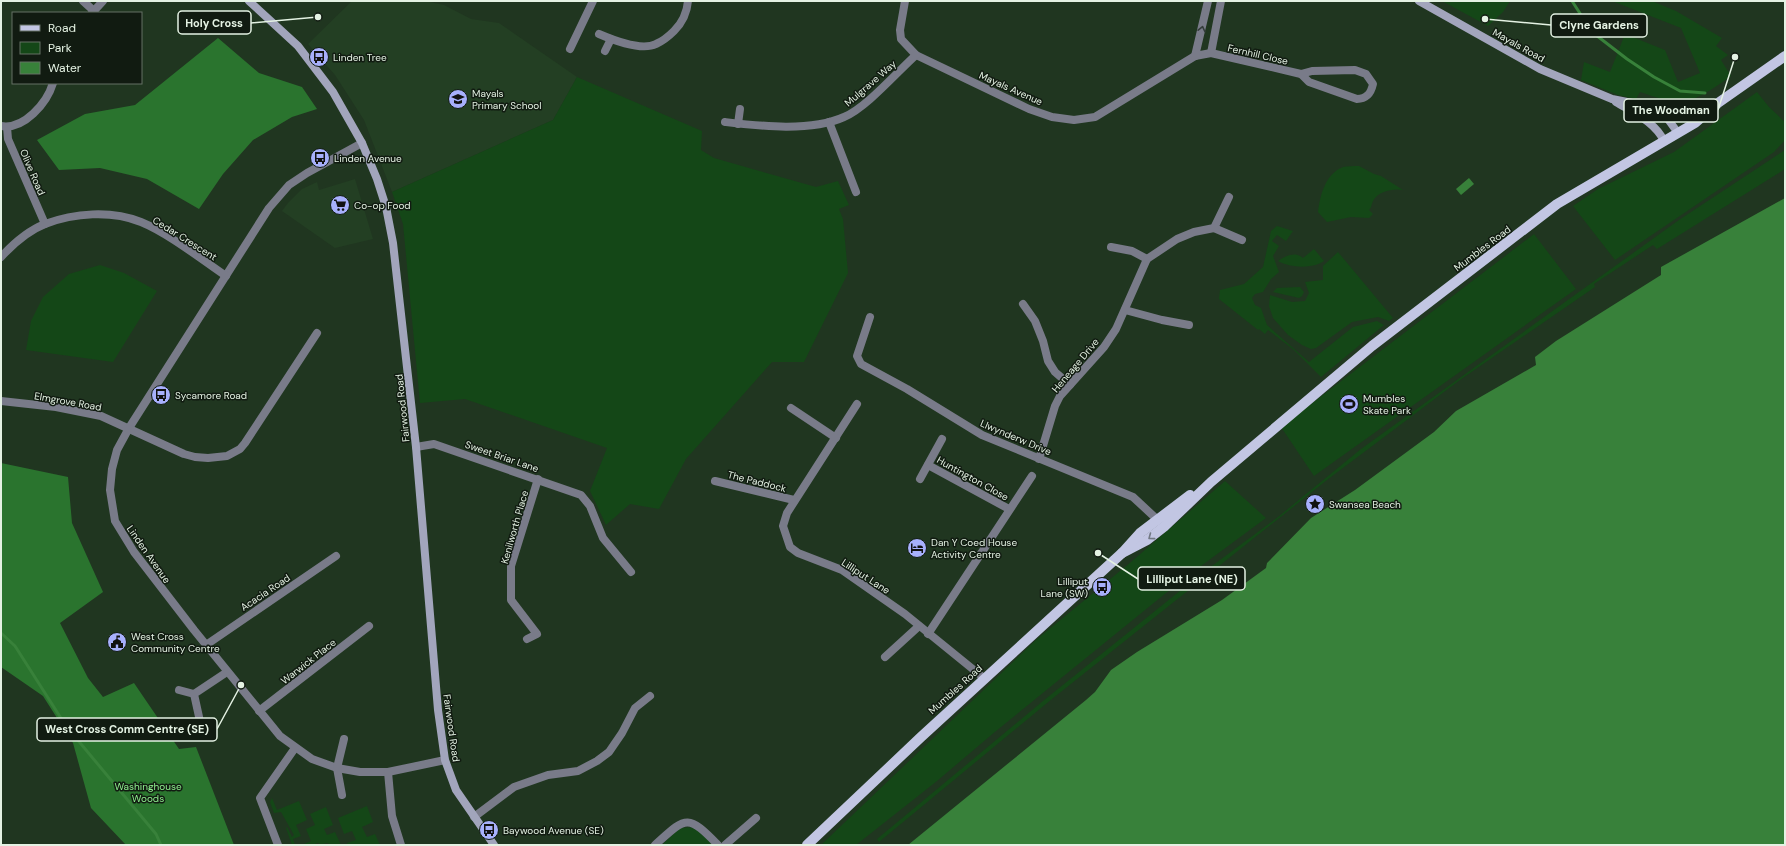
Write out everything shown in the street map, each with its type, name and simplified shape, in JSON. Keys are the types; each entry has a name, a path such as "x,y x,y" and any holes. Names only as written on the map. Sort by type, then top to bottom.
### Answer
{"main road":[{"name":"Mumbles Road","path":"1122,553 1147,540 1165,526 1211,482 1372,346 1557,204 1700,119 1718,103 1785,56"},
{"name":"Mumbles Road","path":"807,845 850,802 1122,553 1140,533 1157,519 1211,482"}],"street":[{"path":"83,1 93,12 103,1"},
{"name":"Fairwood Road","path":"249,1 298,46 333,92 362,143 379,186 389,220 394,243 416,447 438,710 445,760 456,790 494,845"},
{"path":"570,49 593,1"},
{"path":"599,34 611,39 635,45 655,45 669,36 680,25 688,9 688,1"},
{"name":"Mayals Avenue","path":"905,1 900,30 901,39 916,55 1029,109 1052,116 1074,120 1095,117 1195,56"},
{"path":"1208,1 1195,56 1211,53 1221,1"},
{"name":"Mayals Road","path":"1419,1 1540,69 1612,99 1652,124 1660,131 1664,141"},
{"path":"606,51 611,39"},
{"name":"Fernhill Close","path":"1211,53 1301,74 1312,71 1359,71 1369,76 1373,84 1372,91 1368,96 1362,99 1357,99 1309,82 1301,74"},
{"name":"Mulgrave Way","path":"725,122 764,126 793,126 829,122 845,117 862,106 916,55"},
{"path":"4,126 22,121 35,112 49,93 54,84"},
{"name":"Mayals Road","path":"1612,99 1637,104 1665,115 1689,115 1718,103"},
{"path":"738,124 740,109"},
{"path":"1665,115 1678,133"},
{"path":"829,122 856,192"},
{"name":"Olive Road","path":"4,126 8,139 45,224"},
{"name":"Linden Avenue","path":"362,143 307,173 289,185 269,208 128,428 117,450 112,469 110,490 115,522 134,552 227,672 280,736 312,759 337,768 360,772 388,772 445,760"},
{"path":"1214,228 1229,196"},
{"name":"Cedar Crescent","path":"1,257 13,244 45,224 92,214 124,216 141,222 159,232 226,276"},
{"path":"1111,246 1132,251 1147,259 1177,239 1194,232 1214,228 1242,240"},
{"name":"Heneage Drive","path":"1039,459 1055,406 1060,396 1104,347 1116,329 1147,259"},
{"path":"1022,304 1035,321 1043,341 1048,361 1055,372 1070,385"},
{"path":"1125,310 1162,320 1189,325"},
{"name":"Llwynderw Drive","path":"870,317 857,356 861,364 907,389 982,436 1133,497 1165,526"},
{"path":"128,428 184,454 195,457 220,458 234,453 245,443 317,333"},
{"name":"Elmgrove Road","path":"1,401 56,407 100,416 128,428"},
{"name":"Lilliput Lane","path":"857,404 787,513 783,526 790,547 798,553 842,570 919,626 985,679"},
{"path":"791,408 836,438"},
{"path":"920,479 942,439"},
{"name":"Sweet Briar Lane","path":"416,447 434,444 581,495 590,506 603,538 631,572"},
{"name":"Huntington Close","path":"928,464 1009,509"},
{"name":"Huntington Close","path":"928,634 1032,476"},
{"name":"Kenilworth Place","path":"527,639 537,634 511,600 511,566 538,479"},
{"name":"The Paddock","path":"715,481 794,500"},
{"name":"Acacia Road","path":"206,645 336,556"},
{"name":"Warwick Place","path":"259,711 369,626"},
{"path":"885,657 919,626"},
{"path":"178,690 194,694 227,672"},
{"path":"194,694 203,735"},
{"path":"474,817 514,788 548,775 578,771 596,761 609,752 622,733 635,708 650,696"},
{"path":"342,795 337,768 344,739"},
{"path":"278,845 260,798 295,748"},
{"path":"388,772 392,816 401,845"},
{"path":"725,845 756,818"},
{"path":"655,845 678,825 688,822 702,828 718,845"}],"shaded area":[{"name":"Mayals Primary School","path":"352,1 425,1 444,5 471,19 499,23 577,77 553,120 392,192 364,120 335,75 308,44"},
{"path":"355,179 373,239 335,248 282,211 302,189 317,182 319,190"}],"green space":[{"path":"1442,1 1510,1 1503,12 1488,26"},
{"path":"1612,1 1652,1 1676,11 1722,38 1716,46 1728,55 1721,60 1731,76 1697,97 1679,101 1655,97 1640,92 1636,99 1618,95 1581,80 1584,62 1610,72 1625,34 1665,50 1678,82 1700,73 1681,28"},
{"path":"218,38 259,73 302,87 317,109 292,117 253,140 223,174 199,209 147,179 100,168 59,170 37,140 85,114 135,105"},
{"path":"577,77 702,131 701,150 714,158 816,187 838,181 849,205 839,209 843,219 848,273 804,362 772,362 686,459 659,509 630,504 606,525 590,491 607,448 465,399 420,403 403,224 392,192 553,120"},
{"path":"1757,92 1769,107 1785,122 1785,140 1774,152 1615,260 1573,206 1598,189 1674,152"},
{"path":"1785,150 1785,169 1657,249 1653,245 1594,284 1595,287 1460,380 1327,480 1052,699 879,842 877,839 1043,701 1201,574 1278,517 1361,449 1679,220"},
{"path":"1359,166 1381,176 1403,190 1391,190 1382,193 1375,198 1369,210 1373,214 1369,218 1351,217 1327,222 1318,212 1324,186 1337,170 1343,167"},
{"path":"1277,226 1293,231 1286,241 1277,235 1272,241 1279,246 1273,256 1279,272 1271,279 1263,292 1255,294 1252,298 1255,305 1261,308 1267,325 1309,362 1353,327 1377,321 1384,325 1321,377 1294,350 1268,330 1265,334 1259,329 1258,330 1219,299 1220,290 1244,284 1263,267 1271,231"},
{"path":"1534,234 1576,289 1314,476 1281,427"},
{"path":"1314,249 1324,261 1319,264 1301,267 1278,261 1287,256 1293,255 1303,258"},
{"path":"1338,252 1393,318 1389,321 1378,317 1352,322 1316,348 1311,349 1302,345 1288,335 1273,318 1269,306 1270,295 1292,302 1305,301 1309,293 1305,282 1323,280 1323,266"},
{"path":"100,265 124,273 157,291 113,362 26,350 31,321 43,297 69,274"},
{"path":"1300,287 1304,292 1299,298 1273,292 1277,288"},
{"name":"Washinghouse Woods","path":"1,463 68,477 72,523 103,592 60,623 88,678 103,697 134,683 179,749 196,747 234,845 126,845 91,808 73,743 43,696 1,667"},
{"path":"1225,481 1266,518 1182,580 996,731 937,781 856,845 821,845 1036,640 1131,562"},
{"path":"272,798 277,810 299,801 307,820 296,825 301,836 293,839 295,845 292,845 286,828 287,827 292,837 294,835 281,812 274,813 270,802"},
{"path":"367,806 373,822 362,827 367,837 375,834 380,845 348,845 347,843 356,840 352,831 344,834 338,818"},
{"path":"326,807 333,825 324,829 327,835 335,832 341,845 330,845 327,843 320,845 318,843 313,845 302,845 311,841 306,829 315,825 310,814"},
{"path":"697,827 716,845 662,845 680,828"}],"water":[{"path":"1469,178 1474,184 1461,195 1456,189"},
{"path":"1785,198 1785,845 908,845 1086,700 1095,692 1111,670 1137,652 1222,600 1266,568 1267,563 1311,518 1355,490 1434,432 1456,411 1536,365 1535,357 1556,341 1661,275 1661,267"}],"waterway":[{"path":"1572,1 1592,32 1627,59 1654,77 1680,91 1705,93"},
{"path":"1,633 15,646 66,726 156,834 161,845"}],"place":[{"name":"Holy Cross","path":"318,17"},
{"name":"Clyne Gardens","path":"1485,19"},
{"name":"Linden Tree","path":"319,57"},
{"name":"The Woodman","path":"1735,57"},
{"name":"Mayals Primary School","path":"458,99"},
{"name":"Linden Avenue","path":"320,158"},
{"name":"Co-op Food","path":"340,205"},
{"name":"Sycamore Road","path":"161,395"},
{"name":"Mumbles Skate Park","path":"1349,404"},
{"name":"Swansea Beach","path":"1315,504"},
{"name":"Dan Y Coed House Activity Centre","path":"917,548"},
{"name":"Lilliput Lane (NE)","path":"1098,553"},
{"name":"Lilliput Lane (SW)","path":"1102,587"},
{"name":"West Cross Community Centre","path":"117,642"},
{"name":"West Cross Comm Centre (SE)","path":"241,685"},
{"name":"Baywood Avenue (SE)","path":"489,830"}]}
